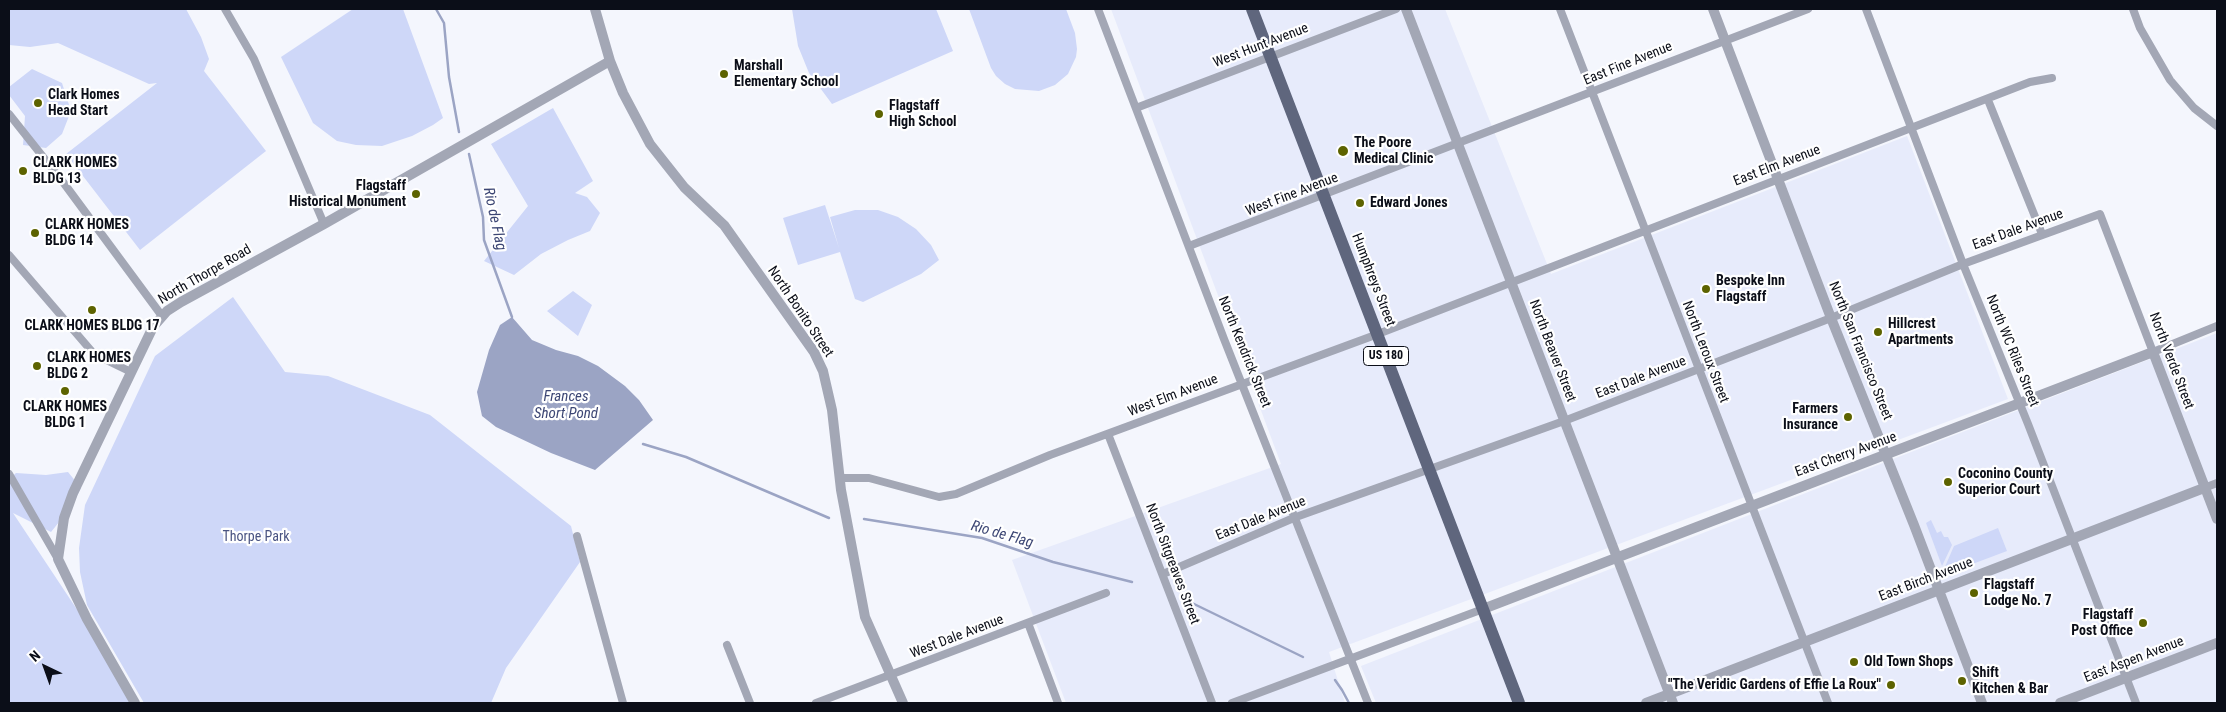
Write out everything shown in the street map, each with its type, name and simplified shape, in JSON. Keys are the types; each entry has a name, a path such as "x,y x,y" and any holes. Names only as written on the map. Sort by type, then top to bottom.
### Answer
{"main road":[{"name":"Humphreys Street","path":"1252,9 1519,703"}],"street":[{"path":"225,9 254,59 324,224"},
{"name":"North Bonito Street","path":"595,9 610,61 623,93 650,144 684,187 724,225 814,352 823,371 832,410 839,478 865,616 892,674 903,703"},
{"name":"North Kendrick Street","path":"1098,9 1368,703"},
{"name":"West Hunt Avenue","path":"1136,108 1396,9"},
{"name":"North Beaver Street","path":"1406,9 1616,558 1672,699"},
{"name":"North Leroux Street","path":"1560,9 1828,703"},
{"name":"North San Francisco Street","path":"1713,9 1831,318 1887,456 1982,703"},
{"name":"East Fine Avenue","path":"1458,144 1797,11 1808,9"},
{"name":"North WC Riles Street","path":"1866,9 1963,264 2021,404 2136,703"},
{"path":"2133,9 2140,28 2170,80 2194,108 2217,126"},
{"name":"North Thorpe Road","path":"58,558 64,518 73,492 148,335 162,316 181,302 324,224 610,61"},
{"name":"East Elm Avenue","path":"1511,282 1988,100 2030,82 2052,78"},
{"path":"1988,100 2042,234"},
{"path":"9,114 63,182 162,316"},
{"name":"West Fine Avenue","path":"1189,246 1458,144"},
{"name":"East Dale Avenue","path":"1162,574 1296,517 1430,471 1564,421 1831,318 1963,264 2100,214"},
{"name":"North Verde Street","path":"2100,214 2217,519"},
{"path":"9,255 94,354 131,372"},
{"name":"West Elm Avenue","path":"839,478 869,478 939,497 956,494 1108,434 1378,334 1511,282"},
{"name":"East Cherry Avenue","path":"1483,609 1752,505 1887,456 2217,326"},
{"name":"North Sitgreaves Street","path":"1108,434 1212,703"},
{"path":"9,474 58,558 87,619 135,703"},
{"name":"East Birch Avenue","path":"1646,703 1672,699 1805,642 2217,483"},
{"path":"577,536 624,703"},
{"name":"West Dale Avenue","path":"816,703 1106,593"},
{"path":"1232,703 1483,609"},
{"path":"1028,623 1058,703"},
{"name":"East Aspen Avenue","path":"2060,703 2217,643"},
{"path":"727,645 750,703"}],"shaded area":[{"path":"1111,9 1445,9 1551,274 1907,136 2008,399 1329,652 1345,703 1066,703 1012,560 1281,464"},
{"path":"2217,333 2217,703 1376,703 1361,666"}],"green space":[{"path":"9,9 186,9 201,37 209,59 204,71 266,151 140,250 66,154 157,83 149,84 58,43 30,47 9,45"},
{"path":"353,9 403,9 443,118 412,136 382,146 356,145 337,141 313,123 281,57"},
{"path":"792,9 936,9 953,51 832,104 809,73 798,46"},
{"path":"969,9 1066,9 1075,33 1077,49 1076,57 1068,74 1055,85 1039,91 1015,89 1005,84 996,76 991,68"},
{"path":"32,69 62,83 71,111 62,134 46,148 23,145 25,116 9,95 9,87"},
{"path":"553,108 593,181 575,193 587,197 600,213 590,231 541,254 514,275 484,261 528,206 491,144"},
{"path":"825,205 839,248 830,217 855,210 878,210 898,217 916,229 931,245 939,260 921,274 863,302 855,299 840,252 798,265 783,218"},
{"path":"573,291 592,305 578,336 547,311"},
{"name":"Thorpe Park","path":"233,297 285,372 328,376 430,415 571,526 580,562 506,668 491,703 144,703 87,605 80,572 79,548 85,505 155,356"},
{"path":"68,472 81,488 72,506 51,532 13,513 139,703 9,703 9,479 16,473 46,475"},
{"path":"1931,520 1937,533 1941,531 1944,537 1948,537 1952,545 1942,566 1926,523"},
{"path":"1998,528 2007,551 1946,574 1944,569 1954,546"}],"water":[{"name":"Frances Short Pond","path":"512,317 532,340 556,350 578,356 598,366 625,386 639,400 653,420 595,470 551,453 496,427 482,416 477,392 489,350 500,325"}],"waterway":[{"name":"Rio de Flag","path":"436,9 444,23 449,77 459,132"},
{"name":"Rio de Flag","path":"469,154 483,217 484,240 512,317"},
{"name":"Rio de Flag","path":"643,444 686,457 829,518"},
{"name":"Rio de Flag","path":"864,519 982,538 1053,562 1132,582"},
{"name":"Rio de Flag","path":"1192,603 1303,657"},
{"name":"Rio de Flag","path":"1335,680 1349,703"}],"place":[{"name":"Marshall Elementary School","path":"724,74"},
{"name":"Clark Homes Head Start","path":"38,103"},
{"name":"Flagstaff High School","path":"879,114"},
{"name":"The Poore Medical Clinic","path":"1343,151"},
{"name":"CLARK HOMES BLDG 13","path":"23,171"},
{"name":"Flagstaff Historical Monument","path":"416,194"},
{"name":"Edward Jones","path":"1360,203"},
{"name":"CLARK HOMES BLDG 14","path":"35,233"},
{"name":"Bespoke Inn Flagstaff","path":"1706,289"},
{"name":"CLARK HOMES BLDG 17","path":"92,310"},
{"name":"Hillcrest Apartments","path":"1878,332"},
{"name":"CLARK HOMES BLDG 2","path":"37,366"},
{"name":"CLARK HOMES BLDG 1","path":"65,391"},
{"name":"Farmers Insurance","path":"1848,417"},
{"name":"Coconino County Superior Court","path":"1948,482"},
{"name":"Flagstaff Lodge No. 7","path":"1974,593"},
{"name":"Flagstaff Post Office","path":"2143,623"},
{"name":"Old Town Shops","path":"1854,662"},
{"name":"Shift Kitchen & Bar","path":"1962,681"},
{"name":"\"The Veridic Gardens of Effie La Roux\"","path":"1891,685"}]}
